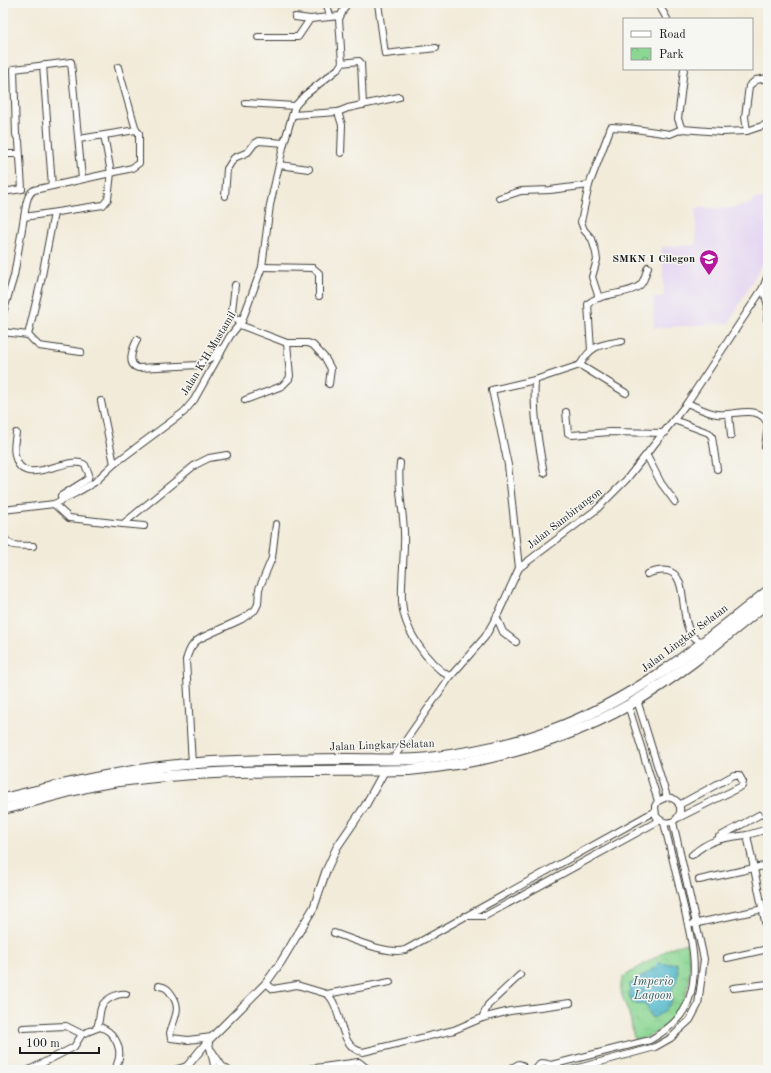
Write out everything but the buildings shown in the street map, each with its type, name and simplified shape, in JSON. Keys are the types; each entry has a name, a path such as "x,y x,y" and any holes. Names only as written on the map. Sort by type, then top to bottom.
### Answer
{"highway":[{"name":"Jalan Lingkar Selatan","path":"3,809 105,783 152,777 210,773 385,770 436,767 512,752 551,741 569,728 634,692 703,643 721,635 768,591"},
{"name":"Jalan Lingkar Selatan","path":"3,799 89,778 192,764 429,758 516,741 569,728 637,700 721,635 768,602"},
{"path":"322,771 323,760"}],"street":[{"path":"325,3 330,17"},
{"path":"246,104 295,106 304,95 338,69 342,63 340,16 347,3"},
{"path":"378,3 385,54 436,48"},
{"path":"658,3 666,18"},
{"path":"295,17 310,19 340,16"},
{"path":"258,37 298,37 310,19"},
{"path":"342,63 359,61 361,63 363,105"},
{"path":"22,189 19,142 16,135 13,70 43,65 69,62 73,65 79,139 85,179"},
{"path":"43,65 52,186"},
{"path":"3,313 14,276 24,217 30,193 34,190 132,168 138,163 139,133 136,130 118,67"},
{"path":"682,129 678,119 684,70"},
{"path":"746,131 745,117 749,86 756,80 768,78"},
{"path":"293,115 338,112 398,97"},
{"name":"Jalan K.H Mustamil","path":"3,510 54,504 86,488 114,464 190,407 234,331 241,323 262,267 270,205 284,143 295,106"},
{"path":"338,112 342,124 341,153"},
{"path":"599,298 592,277 597,257 592,239 584,230 581,222 588,185 611,128 628,128 646,132 670,134 682,129 721,132 746,131 768,124"},
{"path":"79,139 136,130"},
{"path":"24,217 106,203 111,173 104,135"},
{"path":"225,196 226,175 229,164 234,158 248,152 254,144 259,141 284,143"},
{"path":"3,154 19,154"},
{"path":"279,165 309,169"},
{"path":"499,198 521,191 584,187 588,185"},
{"path":"3,192 22,189 30,193"},
{"path":"28,335 41,281 54,213"},
{"path":"262,267 313,268 318,273 319,296"},
{"path":"590,350 588,307 590,302 599,298 637,288 644,280 648,267"},
{"name":"Jalan Sambirangon","path":"392,760 450,677 485,637 496,618 519,568 597,509 647,456 687,403 763,288 768,275"},
{"path":"235,285 232,311 235,318 241,323 287,343 308,343 312,345 326,358 331,369 329,384"},
{"path":"763,288 768,306 767,319"},
{"path":"137,340 133,348 132,361 134,367 200,365 215,355 228,335 234,331"},
{"path":"3,332 28,335 39,346 81,352"},
{"path":"519,568 508,465 492,390 535,380 580,365 590,350 604,344 622,341"},
{"path":"245,400 282,386 289,379 287,343"},
{"path":"580,365 626,393"},
{"path":"535,380 535,428 544,473"},
{"path":"101,401 114,464"},
{"path":"687,403 711,413 757,413 764,417 768,425 766,447"},
{"path":"566,412 568,434 572,436 610,432 665,433"},
{"path":"729,414 731,436"},
{"path":"674,420 709,433 712,437 718,469"},
{"path":"16,433 14,454 18,463 23,468 31,471 40,471 75,461 80,462 88,469 90,474 84,483 47,505"},
{"path":"123,524 195,465 209,458 227,456"},
{"path":"647,456 661,483 675,502"},
{"path":"400,463 404,548 402,603 413,633 426,656 439,670 450,677"},
{"path":"54,504 69,518 144,526"},
{"path":"192,764 186,660 188,653 195,642 201,638 242,619 256,610 259,589 272,558 276,524"},
{"path":"3,534 5,540 10,545 33,546"},
{"path":"647,574 656,571 674,573 677,576 681,582 688,628 691,635 703,643"},
{"path":"496,618 501,629 516,642"},
{"path":"637,700 667,797"},
{"path":"334,933 386,950 401,951 655,811 658,801 628,705"},
{"path":"635,726 644,723"},
{"path":"174,1070 185,1068 210,1039 266,983 281,962 314,907 326,871 337,847 365,806 385,770"},
{"path":"465,916 486,916 662,822 675,820 742,786 743,782 739,775 734,775 680,805"},
{"path":"571,1070 634,1054 655,1047 671,1038 690,1020 698,1005 704,959 675,820 680,812 680,805 676,801 667,797 658,801"},
{"path":"535,1070 541,1063 546,1063 553,1068 650,1040 664,1032 682,1015 689,1000 693,984 694,958 688,925 662,822 655,811"},
{"path":"692,855 702,847 759,815"},
{"path":"716,839 747,835 768,829"},
{"path":"747,835 753,868 765,908 768,936"},
{"path":"699,880 768,865"},
{"path":"688,925 765,908"},
{"path":"727,958 768,949"},
{"path":"482,1018 488,1005 520,975"},
{"path":"266,983 273,989 297,985 327,994 390,982"},
{"path":"733,988 768,984"},
{"path":"160,986 168,989 176,1001 178,1013 170,1033 171,1038 188,1040 210,1039"},
{"path":"97,1028 101,1009 104,1004 117,995 126,994"},
{"path":"327,994 333,1000 342,1031 358,1051 363,1052 454,1030 482,1018 525,1008 570,1003"},
{"path":"682,1015 690,1020"},
{"path":"23,1028 66,1026 82,1034"},
{"path":"29,1070 74,1047 82,1034 97,1028 106,1030 118,1044 119,1057 116,1070"},
{"path":"210,1039 215,1070"},
{"path":"632,1045 634,1054"},
{"path":"212,1051 222,1066 228,1070"},
{"path":"301,1070 355,1062 363,1064 369,1070"},
{"path":"508,1070 519,1064 522,1065 524,1070"}],"shaded area":[{"name":"SMKN 1 Cilegon","path":"768,198 767,255 729,323 654,328 653,298 664,296 662,247 696,245 696,208 730,208 748,205 755,199"}],"green space":[{"path":"687,943 689,976 687,991 682,1004 674,1016 664,1026 651,1035 635,1042 630,1017 621,992 621,982 623,977 672,947"}],"water":[{"name":"Imperio Lagoon","path":"659,963 677,963 678,975 671,991 672,998 670,1005 661,1013 652,1018 645,1004 633,1003 631,1001 629,994 630,984 653,969"}],"place":[{"name":"SMKN 1 Cilegon","path":"709,276"}]}
